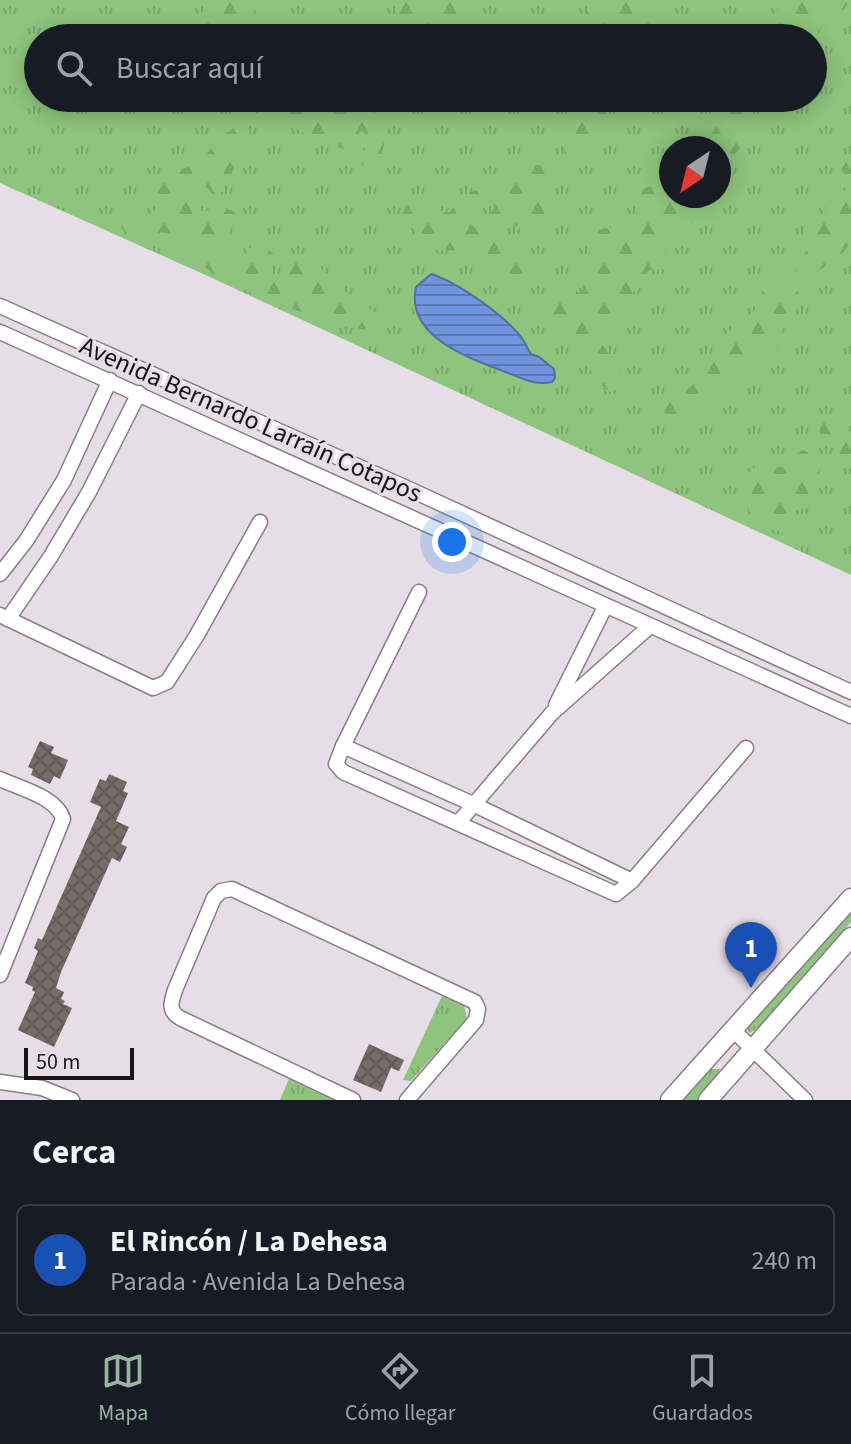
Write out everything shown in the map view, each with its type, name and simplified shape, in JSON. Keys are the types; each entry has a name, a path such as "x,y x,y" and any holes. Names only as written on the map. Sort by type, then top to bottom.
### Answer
{"street":[{"name":"Avenida Bernardo Larraín Cotapos","path":"0,306 851,692"},
{"name":"Avenida Bernardo Larraín Cotapos","path":"0,332 851,716"},
{"path":"0,574 26,541 64,480 110,380"},
{"path":"139,393 89,492 51,556 4,617 158,688 167,682 197,635 260,522"},
{"path":"400,513 411,490"},
{"path":"419,592 343,746 336,764 340,770 612,894 619,893 632,881 746,748"},
{"path":"552,713 605,607"},
{"path":"458,823 552,713 649,627"},
{"path":"747,671 758,649"},
{"path":"796,693 807,672"},
{"path":"343,746 473,804 632,881"},
{"path":"0,779 52,803 58,807 63,819 0,975"},
{"path":"353,1100 173,1012 171,1003 175,990 214,898 221,891 232,889 475,1002 478,1009 476,1020 407,1100"},
{"path":"670,1100 851,898"},
{"path":"0,926 15,932"},
{"path":"708,1100 851,937"},
{"path":"732,1029 805,1100"},
{"path":"0,1082 42,1088 72,1100"}],"green space":[{"path":"0,0 851,0 851,575 210,277 0,183"},
{"path":"218,0 263,0 239,24 194,24 202,12"},
{"path":"397,0 471,0 451,24 390,24 395,16"},
{"path":"624,0 659,0 657,24 581,24 591,1 603,1 619,9"},
{"path":"775,0 849,0 845,8 824,20 823,24 772,24 778,10"},
{"path":"256,112 371,112 388,124 382,164 374,168 361,163 366,146 364,132 360,131 356,147 342,148 266,120"},
{"path":"580,112 606,112 608,126 598,140 578,156 567,160 562,148 572,120"},
{"path":"723,112 752,114 742,127 743,146 733,155 731,136 709,136"},
{"path":"244,121 249,124 249,141 221,193 214,197 196,174 185,179 190,198 202,211 222,211 224,207 235,212 237,223 229,228 230,236 219,236 212,241 214,251 235,264 244,258 247,249 262,244 273,253 270,278 276,280 290,262 305,261 318,266 352,298 380,315 383,323 380,332 333,325 221,280 188,245 169,233 135,235 122,229 121,220 147,215 155,210 156,205 146,188 154,178 198,164 221,137"},
{"path":"659,161 659,179 650,166"},
{"path":"844,161 851,164 851,243 842,254 814,274 798,276 794,263 811,241 803,229 806,221 825,213 831,192 849,190 849,182 840,164"},
{"path":"529,164 546,169 550,191 557,202 525,235 519,227 510,224 498,236 501,246 526,261 529,270 518,293 468,253 427,246 402,216 406,205 417,199 447,213 456,200 475,190 480,192 480,201 467,206 463,213 467,222 476,228 490,215 504,169 520,180"},
{"path":"647,187 659,187 659,208 696,208 694,222 670,230 663,246 669,262 665,269 649,270 618,323 604,334 603,345 621,376 620,388 610,392 600,384 571,344 567,325 532,314 529,308 534,302 547,298 561,279 571,289 581,293 585,282 583,266 592,256 589,250 596,230 612,227 621,215 636,221 639,219 634,193"},
{"path":"778,280 793,285 800,296 796,312 778,321 783,334 777,347 763,357 743,360 736,382 720,387 707,406 677,424 664,412 667,405 704,376 725,336 756,309 766,283"},
{"path":"832,419 851,432 851,469 843,462 837,446 820,435 821,423"},
{"path":"802,450 816,454 821,462 814,505 790,513 784,533 768,528 759,523 748,509 752,492 747,475 760,461 774,467 785,467"},
{"path":"851,909 851,922 759,1027 750,1033 747,1029 750,1021"},
{"path":"442,996 464,1006 467,1018 411,1081 403,1080"},
{"path":"710,1069 720,1069 718,1078 698,1100 683,1100"},
{"path":"289,1079 334,1100 280,1100"}],"water":[{"path":"431,274 496,312 518,333 531,354 554,369 552,382 527,380 474,359 458,352 430,332 420,319 415,304 416,287"}],"building":[{"path":"40,741 54,747 51,753 68,760 60,779 54,776 50,784 31,775 33,769 28,767"},
{"path":"109,774 127,782 123,791 128,793 116,821 129,827 121,844 127,847 120,862 112,858 61,972 56,988 64,992 61,999 65,1001 63,1004 72,1008 54,1047 18,1030 35,992 25,983 38,951 34,948 38,938 42,940 101,807 90,802 100,779 106,781"},
{"path":"369,1044 404,1060 399,1071 391,1068 381,1092 353,1080"}],"place":[{"name":"El Rincón / La Dehesa","path":"751,988"}]}
